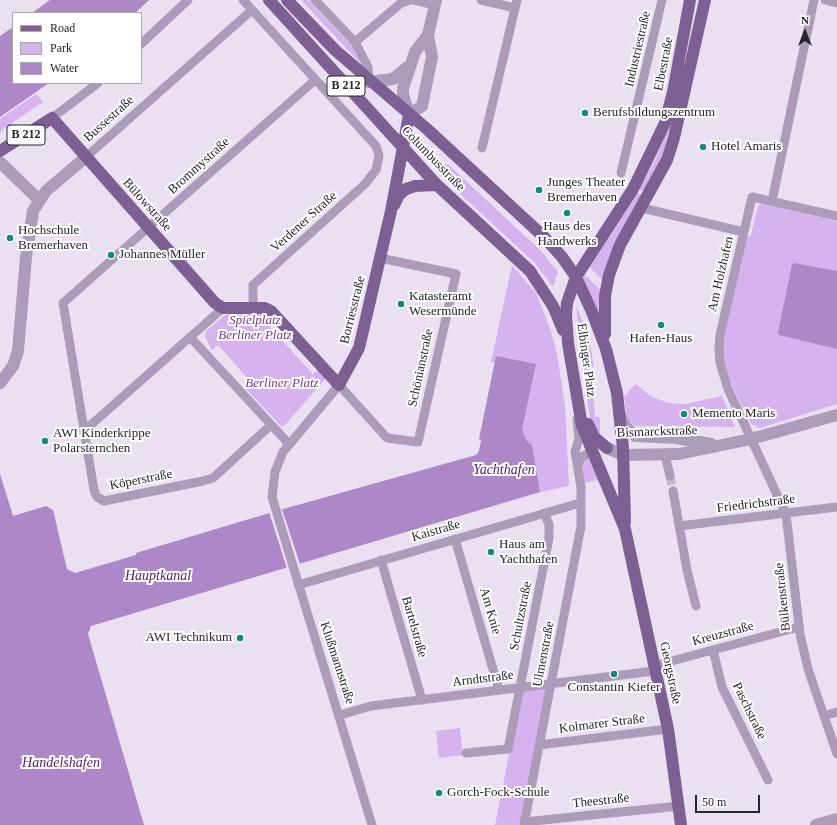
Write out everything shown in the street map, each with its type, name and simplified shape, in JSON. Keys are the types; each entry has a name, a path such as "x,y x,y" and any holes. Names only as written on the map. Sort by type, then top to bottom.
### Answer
{"main road":[{"name":"Columbusstraße","path":"269,0 437,185 530,271 553,306 568,342"},
{"name":"Columbusstraße","path":"287,0 335,50 369,82 409,116 427,129 544,237 562,257 576,277"},
{"name":"Elbestraße","path":"576,277 633,189 665,123 673,92 690,0"},
{"name":"Elbestraße","path":"642,208 661,172 674,138 705,0"},
{"name":"Borriesstraße","path":"339,384 359,348 391,211 409,116"},
{"name":"Bülowstraße","path":"52,118 215,303 223,308"},
{"name":"B 212","path":"0,151 52,118"},
{"path":"391,211 400,195 406,189 415,186 437,185"},
{"name":"Elbinger Platz","path":"623,452 620,416 606,349 603,318 609,275 620,245 642,208"},
{"name":"Elbinger Platz","path":"576,277 567,303 568,342 578,405 586,438 592,451"},
{"name":"Elbinger Platz","path":"576,277 592,312 606,349"},
{"path":"223,308 264,308 277,316 339,384"},
{"name":"Elbinger Platz","path":"578,405 594,437 607,448"},
{"path":"592,451 607,448"},
{"name":"Georgstraße","path":"592,451 625,529"},
{"name":"Georgstraße","path":"623,452 625,529 668,729 681,825"}],"street":[{"path":"142,43 188,0"},
{"path":"243,0 316,80"},
{"path":"315,0 355,42 368,67 369,82"},
{"path":"355,42 401,3 411,0"},
{"path":"414,0 436,2"},
{"path":"481,0 516,4 482,148"},
{"name":"Industriestraße","path":"621,174 662,0"},
{"path":"772,201 814,0"},
{"path":"825,0 837,3"},
{"name":"Borriesstraße","path":"428,35 432,57 422,106 409,116 403,94 409,66 415,52 428,35 436,2"},
{"name":"Bussestraße","path":"0,382 13,366 18,351 30,221 32,211 39,200 46,191 86,158 252,10"},
{"name":"Borriesstraße","path":"369,82 393,79 409,66"},
{"name":"Verdener Straße","path":"253,308 252,285 365,184 376,170 379,156 376,146 316,80"},
{"name":"Brommystraße","path":"63,303 316,80"},
{"path":"52,118 97,84"},
{"path":"0,162 39,200"},
{"name":"Am Holzhafen","path":"751,439 728,389 720,363 719,349 720,335 752,197 837,216"},
{"path":"642,208 744,232"},
{"name":"Schönianstraße","path":"339,384 387,438 418,442 456,274 380,258"},
{"name":"Köperstraße","path":"63,303 94,490 97,497 104,501 213,478 271,425"},
{"path":"84,431 223,308"},
{"path":"190,337 289,444"},
{"name":"Borriesstraße","path":"275,511 272,497 273,480 282,452 339,384"},
{"name":"Elbinger Platz","path":"578,405 577,422 579,440 575,452 581,487"},
{"name":"Bismarckstraße","path":"607,448 623,452 665,455 751,439 837,415"},
{"name":"Bismarckstraße","path":"620,416 625,426 635,436 676,438 711,444"},
{"name":"Bülkenstraße","path":"751,439 786,514 800,627 808,669 837,754"},
{"name":"Bismarckstraße","path":"623,452 711,444 727,444"},
{"path":"578,466 580,458 592,451"},
{"path":"665,455 670,476"},
{"name":"Ulmenstraße","path":"524,823 579,539 581,526 581,487"},
{"path":"673,491 687,570 696,606"},
{"name":"Kaistraße","path":"298,584 580,503"},
{"name":"Friedrichstraße","path":"679,526 837,507"},
{"name":"Klußmannstraße","path":"275,511 340,715 372,825"},
{"name":"Schultzstraße","path":"466,753 508,749 549,538 549,524 544,513"},
{"name":"Am Knie","path":"455,539 499,690"},
{"name":"Bartelstraße","path":"381,560 422,700"},
{"name":"Kreuzstraße","path":"654,668 713,650 800,627"},
{"name":"Paschstraße","path":"713,650 722,686 768,780"},
{"name":"Arndtstraße","path":"340,715 371,706 551,684 654,668"},
{"path":"824,716 837,712"},
{"name":"Kolmarer Straße","path":"539,745 668,729"},
{"name":"Theestraße","path":"524,823 679,806"},
{"path":"816,825 837,819"}],"green space":[{"path":"308,0 354,48 360,63 302,1"},
{"path":"36,94 43,102 3,129 0,133 0,119"},
{"path":"672,121 662,156 645,192 639,189 654,162"},
{"path":"428,160 449,165 542,252 558,272 553,287 534,262 447,182"},
{"path":"638,193 643,197 611,252 603,281 590,267"},
{"path":"761,204 837,221 837,404 760,428 751,424 733,388 723,362 724,332 745,239 751,235 758,206"},
{"path":"512,265 536,293 550,328 557,354 565,406 569,486 540,492 532,445 523,435 496,356 495,363 491,362"},
{"path":"585,275 602,291 600,315 583,279"},
{"path":"576,306 584,324 594,366 591,367 595,417 600,417 600,436 591,421 589,411"},
{"name":"Berliner Platz","path":"267,314 276,320 269,326 313,374 319,368 327,377 284,426 281,426 243,386 249,380 218,345 212,350 205,337 206,331 225,315"},
{"path":"636,384 650,396 668,403 685,404 722,396 735,427 634,426 627,418 624,396"},
{"path":"588,458 601,479 584,483 582,464 583,460"},
{"path":"548,686 521,825 495,825 522,690"},
{"path":"460,728 463,755 439,758 436,731"}],"water":[{"path":"50,0 149,0 136,12 33,12"},
{"path":"12,28 12,84 48,84 0,117 0,36"},
{"path":"794,263 837,271 837,349 779,335 778,332 792,265"},
{"path":"496,356 536,364 522,429 526,440 532,445 540,492 91,626 88,634 144,825 0,825 0,474 13,516 46,506 53,510 67,569 75,573 276,511 476,455 479,451 481,440 479,439"}],"pier":[{"path":"282,509 300,564 287,569 269,512"}],"tunnel":[{"path":"670,476 673,491"}],"place":[{"name":"Berufsbildungszentrum","path":"585,113"},
{"name":"Hotel Amaris","path":"703,147"},
{"name":"Junges Theater Bremerhaven","path":"539,190"},
{"name":"Haus des Handwerks","path":"567,213"},
{"name":"Hochschule Bremerhaven","path":"10,238"},
{"name":"Johannes Müller","path":"111,255"},
{"name":"Katasteramt Wesermünde","path":"401,304"},
{"name":"Hafen-Haus","path":"661,325"},
{"name":"Memento Maris","path":"684,414"},
{"name":"AWI Kinderkrippe Polarsternchen","path":"45,441"},
{"name":"Haus am Yachthafen","path":"491,552"},
{"name":"AWI Technikum","path":"240,638"},
{"name":"Constantin Kiefer","path":"614,674"},
{"name":"Gorch-Fock-Schule","path":"439,793"}],"park label":[{"name":"Spielplatz Berliner Platz","path":"255,328"}],"water label":[{"name":"Yachthafen","path":"504,470"},
{"name":"Hauptkanal","path":"158,576"},
{"name":"Handelshafen","path":"61,763"}]}
